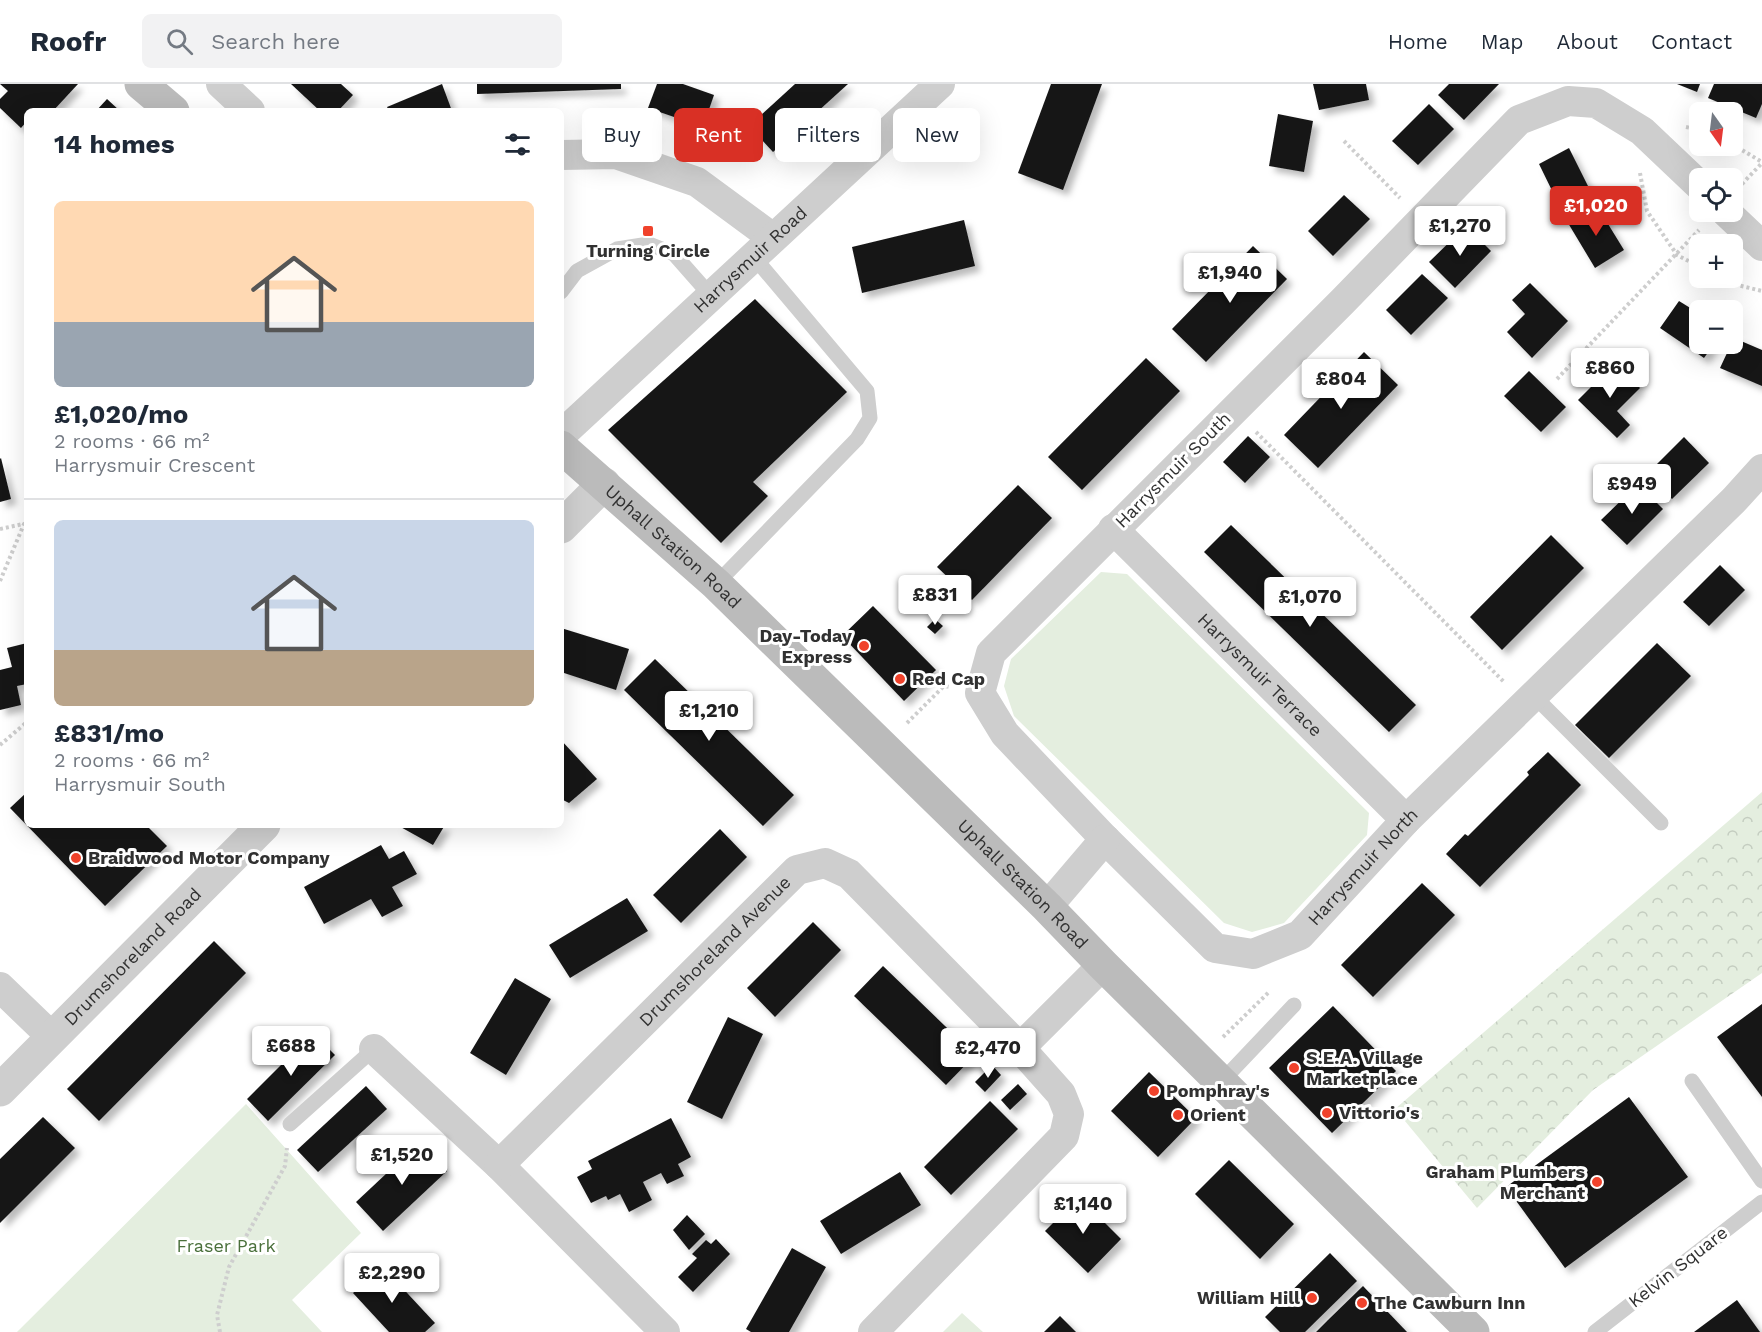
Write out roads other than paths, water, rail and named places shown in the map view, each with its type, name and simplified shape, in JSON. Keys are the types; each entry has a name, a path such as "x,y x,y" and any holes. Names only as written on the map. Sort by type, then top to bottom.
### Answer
{"main road":[{"path":"141,84 169,108"},
{"name":"Uphall Station Road","path":"564,450 716,584 1047,906 1103,965 1473,1332"}],"street":[{"path":"221,84 247,108"},
{"name":"Harrysmuir Road","path":"564,432 940,84"},
{"name":"Harrysmuir South","path":"1105,839 1005,734 980,693 990,653 1342,301 1519,120 1568,101 1596,103 1641,131 1689,176"},
{"path":"564,155 616,154 697,182 763,247"},
{"path":"1743,215 1762,246"},
{"name":"Harrysmuir North","path":"1105,839 1215,948 1253,954 1300,935 1406,820 1734,500 1762,469"},
{"path":"564,524 604,484"},
{"name":"Harrysmuir Terrace","path":"1113,529 1406,820"},
{"name":"Drumshoreland Road","path":"0,1090 261,828"},
{"path":"1047,906 1105,839"},
{"name":"Drumshoreland Avenue","path":"499,1165 797,870 825,863 849,874 1020,1048 1062,1094 1069,1114 1064,1136 873,1332"},
{"path":"1020,1048 1103,965"},
{"path":"0,987 53,1038"},
{"path":"374,1049 499,1165 666,1332"}],"lane":[{"path":"564,288 577,271 617,249 649,244 674,254 711,296"},
{"path":"716,584 857,439 870,418 867,391 763,247"},
{"path":"1530,700 1661,823"},
{"path":"1211,1070 1294,1005"},
{"path":"290,1124 374,1049"},
{"path":"1692,1081 1762,1181"},
{"name":"Kelvin Square","path":"1594,1332 1762,1202"}],"place":[{"name":"Turning Circle","path":"648,231"},
{"name":"Day-Today Express","path":"864,646"},
{"name":"Red Cap","path":"900,679"},
{"name":"Braidwood Motor Company","path":"76,858"},
{"name":"S.E.A. Village Marketplace","path":"1294,1068"},
{"name":"Pomphray's","path":"1154,1091"},
{"name":"Vittorio's","path":"1327,1113"},
{"name":"Orient","path":"1178,1115"},
{"name":"Graham Plumbers Merchant","path":"1597,1182"},
{"name":"William Hill","path":"1312,1298"},
{"name":"The Cawburn Inn","path":"1362,1303"}],"park label":[{"name":"Fraser Park","path":"226,1246"}]}
